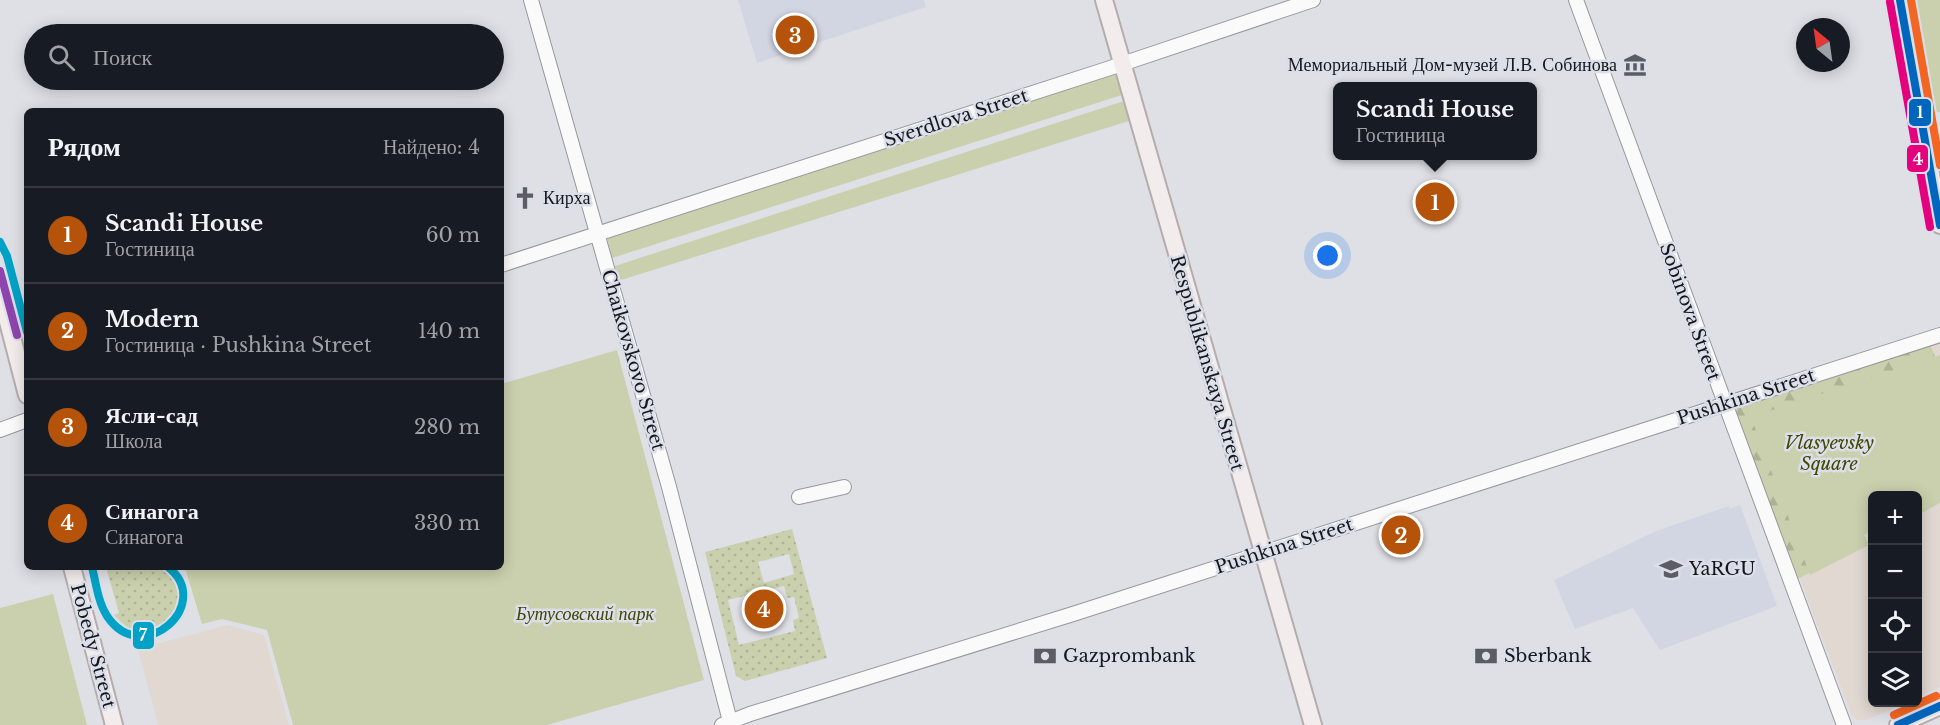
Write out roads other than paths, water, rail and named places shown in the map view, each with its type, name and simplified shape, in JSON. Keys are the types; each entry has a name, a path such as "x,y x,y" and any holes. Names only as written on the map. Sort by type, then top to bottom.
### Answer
{"main road":[{"name":"Respublikanskaya Street","path":"1104,0 1313,725"},
{"path":"1900,0 1940,225"},
{"path":"0,291 24,383"},
{"name":"Pobedy Street","path":"73,570 114,725"},
{"path":"1898,725 1940,706"}],"street":[{"name":"Chaikovskovo Street","path":"531,0 685,545 728,724"},
{"name":"Sverdlova Street","path":"504,264 1123,64 1313,0"},
{"name":"Sobinova Street","path":"1576,0 1844,725"},
{"name":"Pushkina Street","path":"728,724 1940,335"},
{"path":"0,430 24,421"},
{"path":"799,497 844,487"}],"place":[{"name":"Ясли-сад","path":"795,35"},
{"name":"Мемориальный Дом-музей Л.В. Собинова","path":"1635,65"},
{"name":"Кирха","path":"525,198"},
{"name":"Scandi House","path":"1435,202"},
{"name":"Modern","path":"1401,535"},
{"name":"YaRGU","path":"1671,569"},
{"name":"Синагога","path":"764,609"},
{"name":"Gazprombank","path":"1045,656"},
{"name":"Sberbank","path":"1486,656"}],"park label":[{"name":"Vlasyevsky Square","path":"1829,453"},
{"name":"Бутусовский парк","path":"585,614"}]}
